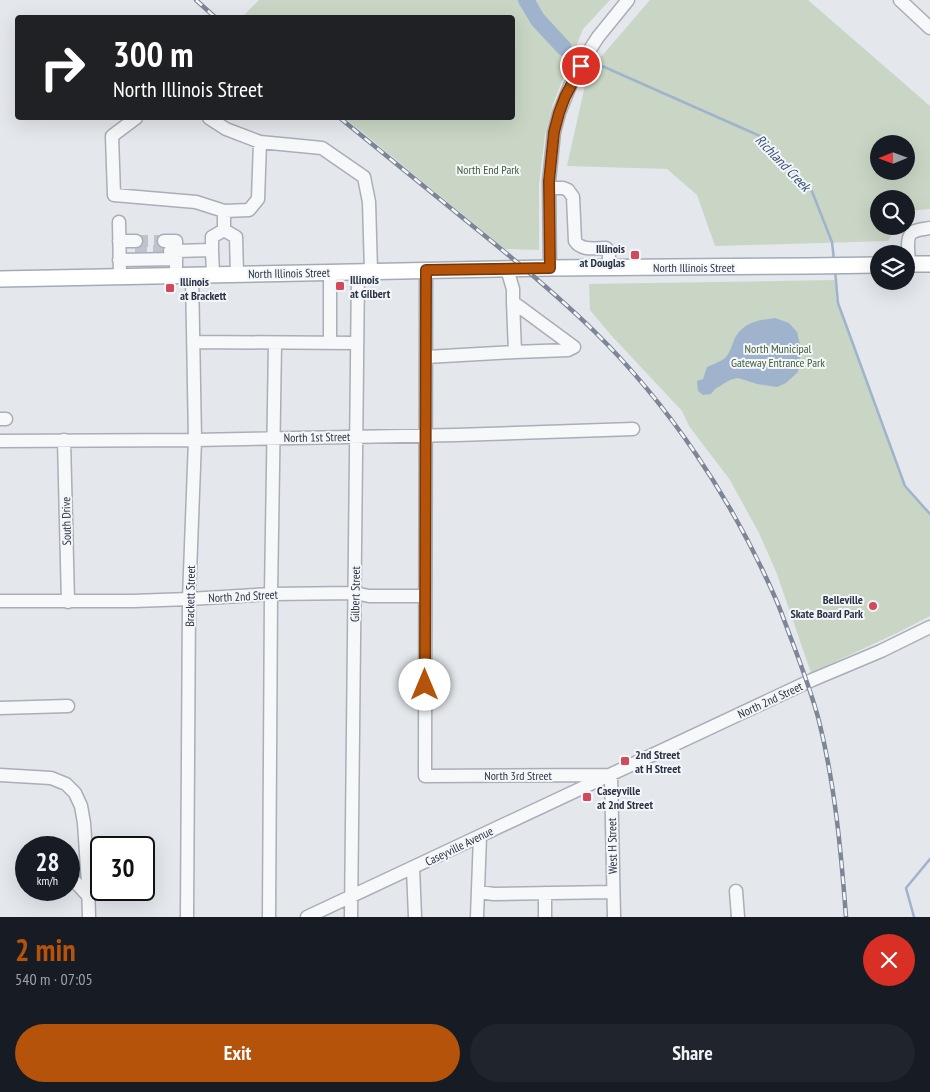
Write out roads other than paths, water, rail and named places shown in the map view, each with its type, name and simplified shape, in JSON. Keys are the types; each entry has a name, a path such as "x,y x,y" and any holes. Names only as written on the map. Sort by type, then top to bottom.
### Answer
{"main road":[{"name":"North Illinois Street","path":"0,278 870,264"},
{"path":"915,264 930,264"}],"street":[{"path":"550,268 550,188 554,132 559,113 565,97 589,51 628,0"},
{"path":"900,0 930,28"},
{"path":"133,120 112,136 114,195 196,202 224,211 248,210 258,199 260,142 226,130 212,120"},
{"name":"Gilbert Street","path":"260,142 322,148 364,177 369,202 365,271 357,343 351,917"},
{"path":"550,188 568,190 573,197 575,241 577,245 582,248 606,248 609,251 609,267"},
{"path":"224,211 224,230"},
{"path":"119,222 120,276"},
{"path":"908,245 910,234 914,231 930,228"},
{"path":"213,275 212,237 224,230"},
{"path":"224,230 236,236 238,274"},
{"path":"119,251 136,246"},
{"path":"170,250 176,276"},
{"path":"119,251 212,250"},
{"path":"507,269 513,289 515,352"},
{"path":"0,270 0,278"},
{"path":"426,270 426,596"},
{"path":"330,272 330,343"},
{"name":"Brackett Street","path":"187,917 189,599 195,440 192,275"},
{"path":"426,358 568,350 574,347 513,302"},
{"path":"193,342 357,343"},
{"path":"269,917 275,343"},
{"name":"North 1st Street","path":"0,441 195,440 634,429"},
{"name":"South Drive","path":"64,440 68,602"},
{"name":"North 2nd Street","path":"0,602 189,599 271,594 355,593 369,596 426,596"},
{"name":"North 3rd Street","path":"426,596 425,776 611,775"},
{"name":"North 2nd Street","path":"611,775 812,680 930,628"},
{"path":"0,708 68,706"},
{"path":"0,775 50,778 66,784 75,793 81,806 84,822 89,917"},
{"name":"Caseyville Avenue","path":"307,917 611,775"},
{"name":"West H Street","path":"611,775 614,917"},
{"path":"477,917 480,836"},
{"path":"413,868 416,917"},
{"path":"80,887 89,897"},
{"path":"736,891 738,917"},
{"path":"478,892 494,894 613,892"},
{"path":"545,893 545,917"}],"water":[{"path":"775,318 789,323 797,332 801,349 798,372 786,383 777,387 757,384 738,378 730,380 715,389 711,394 703,395 698,391 697,381 703,379 707,367 725,358 740,331 753,322"}],"waterway":[{"name":"Richland Creek","path":"526,0 538,20 564,48"},
{"name":"Richland Creek","path":"602,66 760,136 811,189 832,242 834,260"},
{"name":"Richland Creek","path":"835,270 838,303 905,486 930,514"},
{"path":"914,917 906,888 930,859"}],"tunnel":[{"path":"136,241 164,241"},
{"path":"135,251 165,251"}],"railway":[{"path":"196,0 213,15"},
{"path":"342,120 520,265 594,331 648,390 673,422 718,489 757,559 777,601 816,711 825,745 833,794 846,917"}],"place":[{"name":"Illinois at Douglas","path":"635,255"},
{"name":"Illinois at Gilbert","path":"340,286"},
{"name":"Illinois at Brackett","path":"170,288"},
{"name":"Belleville Skate Board Park","path":"873,606"},
{"name":"2nd Street at H Street","path":"625,761"},
{"name":"Caseyville at 2nd Street","path":"587,797"}],"park label":[{"name":"North End Park","path":"488,169"},
{"name":"North Municipal Gateway Entrance Park","path":"778,355"}]}
